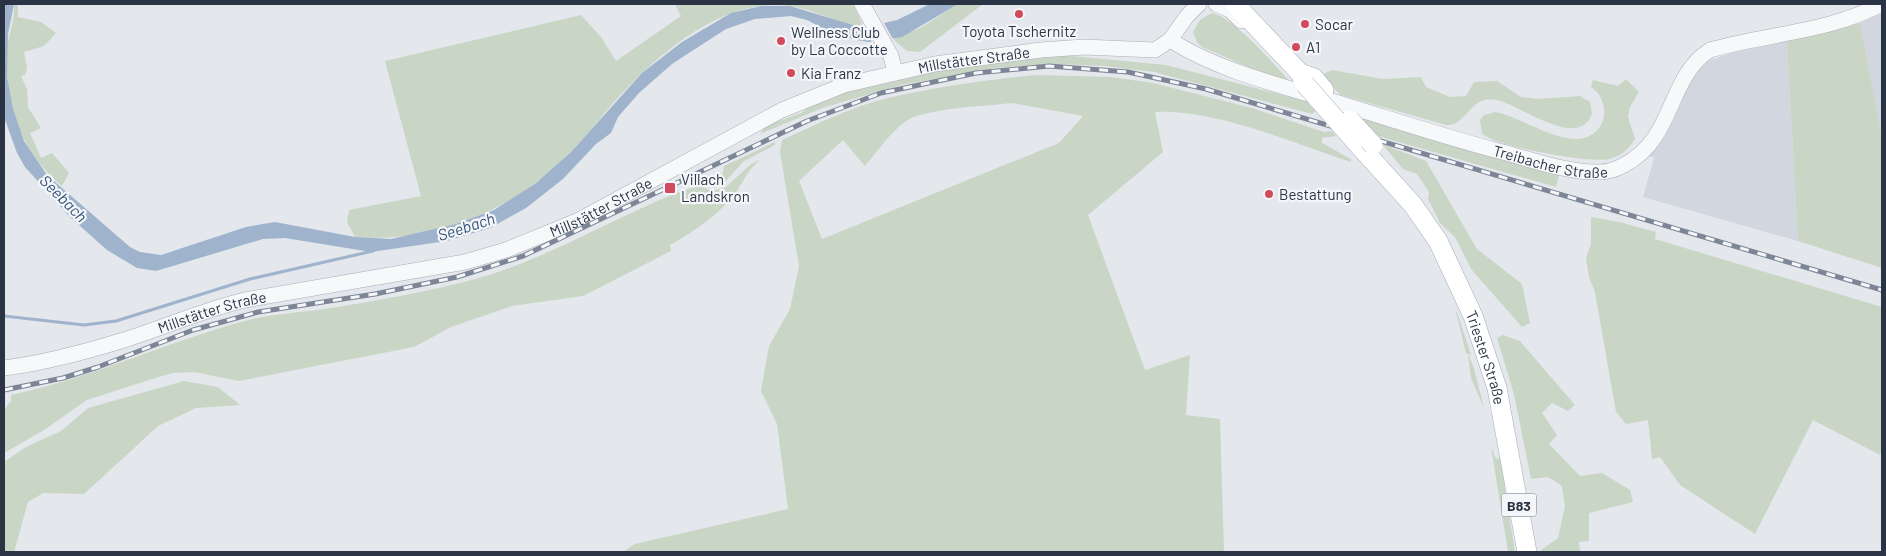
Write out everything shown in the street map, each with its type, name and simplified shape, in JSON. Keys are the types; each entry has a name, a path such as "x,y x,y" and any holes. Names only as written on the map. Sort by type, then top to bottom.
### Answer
{"main road":[{"name":"Triester Straße","path":"1235,4 1394,183 1438,241 1473,316 1497,388 1527,552"},
{"name":"Triester Straße","path":"1302,78 1314,78 1373,145 1380,153 1394,183"}],"street":[{"path":"1170,40 1186,16 1197,6 1212,4"},
{"path":"1216,4 1230,10 1243,23 1255,25"},
{"name":"Treibacher Straße","path":"1170,40 1194,55 1231,71 1463,141 1548,163 1600,172 1624,165 1650,145 1661,129 1690,67 1698,58 1710,50 1822,28 1848,20 1882,4"},
{"path":"863,5 885,45 894,72"},
{"name":"Millstätter Straße","path":"4,368 48,360 124,340 215,307 245,300 465,262 506,250 539,238 617,201 804,99 844,85 894,72 981,57 1067,48 1155,50 1170,40"}],"shaded area":[{"path":"1882,13 1882,137 1860,23"},
{"path":"1787,41 1798,241 1643,197 1654,158 1649,156 1674,119 1691,79 1706,62 1736,51"}],"green space":[{"path":"14,4 18,4 18,17 41,22 56,33 44,46 24,52 27,67 25,75 21,76 27,89 28,107 41,128 30,133 41,158 52,153 69,173 62,186 37,160 27,145 19,128 8,93 6,57"},
{"path":"675,4 853,4 864,28 800,8 777,5 737,11 717,19 681,41 648,68 623,92 569,154 538,181 515,197 465,221 438,230 383,238 355,237 347,222 349,210 421,196 385,61 581,15 601,37 616,61 681,16"},
{"path":"958,4 983,4 920,52 907,51 893,39 922,27"},
{"path":"1212,13 1220,16 1241,32 1264,53 1289,81 1246,66 1202,47 1197,42 1193,32 1200,20"},
{"path":"1860,23 1882,137 1882,268 1798,241 1787,41"},
{"path":"1061,55 1166,65 1306,101 1315,111 1312,114 1154,72 1105,66 1054,64 995,68 901,85 822,108 760,134 765,126 801,113 817,101 869,84 968,66"},
{"path":"1332,70 1383,79 1421,77 1426,87 1450,97 1466,96 1474,82 1497,81 1521,97 1538,99 1580,96 1590,102 1592,114 1585,124 1575,128 1562,127 1548,123 1497,100 1488,99 1474,106 1459,121 1446,125 1341,95 1325,80 1325,73"},
{"path":"1035,75 1111,77 1153,83 1252,108 1324,132 1332,131 1336,136 1322,138 1322,143 1351,159 1351,162 1228,121 1178,113 1155,112 1163,152 1088,215 1145,370 1190,355 1186,415 1220,419 1224,552 623,552 635,544 788,509 777,424 761,391 769,346 790,309 799,266 780,152 782,140 847,111 888,98 943,87","holes":["1012,103 1083,116 1059,143 822,239 799,181 843,140 865,166 884,142 900,126 906,121 927,113"]},
{"path":"1626,79 1639,92 1630,107 1628,117 1635,139 1624,152 1613,158 1599,160 1583,159 1542,153 1504,143 1482,133 1480,120 1484,115 1495,112 1558,136 1571,139 1583,138 1594,133 1601,126 1604,117 1602,99 1591,87 1593,80 1618,86"},
{"path":"1357,116 1559,174 1556,187 1374,135"},
{"path":"775,142 775,145 744,161 725,182 721,182 724,166"},
{"path":"1382,144 1426,161 1477,249 1522,284 1530,323 1522,327 1471,269 1455,237 1440,223 1428,199 1429,192 1417,174 1403,169"},
{"path":"760,160 750,170 730,200 697,228 670,245 671,251 583,296 512,306 451,327 414,347 239,381 194,372 173,373 87,400 44,430 4,453 4,410 11,401 11,395 100,370 186,339 245,321 382,299 441,288 479,278 554,250 684,190 703,187 712,191 726,187 751,164"},
{"path":"1591,217 1656,232 1655,239 1882,307 1882,450 1880,455 1813,420 1755,534 1680,485 1660,457 1652,459 1648,420 1626,424 1616,412 1595,292 1589,277 1586,258 1591,244"},
{"path":"1457,312 1471,355 1466,353"},
{"path":"1503,335 1520,341 1575,405 1568,411 1552,403 1542,413 1557,435 1549,444 1580,476 1602,473 1630,490 1633,502 1589,513 1589,541 1579,542 1580,552 1542,552 1541,550 1558,538 1565,506 1562,486 1548,477 1531,479 1514,394 1497,338"},
{"path":"1468,355 1473,365 1484,408 1471,378"},
{"path":"184,381 218,387 240,405 196,408 158,426 84,494 43,493 28,502 14,552 4,552 4,462 26,447 61,431 88,408"},
{"path":"1491,447 1496,459 1500,458 1515,552 1508,552"}],"water":[{"name":"Seebach","path":"4,4 14,4 8,34 7,77 13,109 24,141 47,175 130,247 140,252 161,255 246,227 275,222 355,237 391,239 456,224 494,210 536,183 571,152 642,73 682,42 731,13 761,6 790,6 863,28 897,20 930,4 958,4 902,37 869,42 830,32 807,20 791,16 755,19 726,29 672,64 639,93 618,117 611,133 596,144 563,179 526,208 490,228 447,241 371,252 285,238 263,239 156,271 137,268 107,250 70,217 25,167 17,153 4,117"}],"pier":[{"path":"883,21 894,41 873,44 863,26"}],"waterway":[{"path":"4,316 84,325 116,321 250,279 373,251"}],"railway":[{"path":"4,390 63,378 98,367 193,330 258,312 375,294 457,277 523,256 807,121 881,93 976,73 1049,66 1128,72 1206,89 1882,290"}],"place":[{"name":"Toyota Tschernitz","path":"1019,14"},
{"name":"Socar","path":"1305,24"},
{"name":"Wellness Club by La Coccotte","path":"781,41"},
{"name":"A1","path":"1296,47"},
{"name":"Kia Franz","path":"791,73"},
{"name":"Villach Landskron","path":"670,188"},
{"name":"Bestattung","path":"1269,194"}]}
